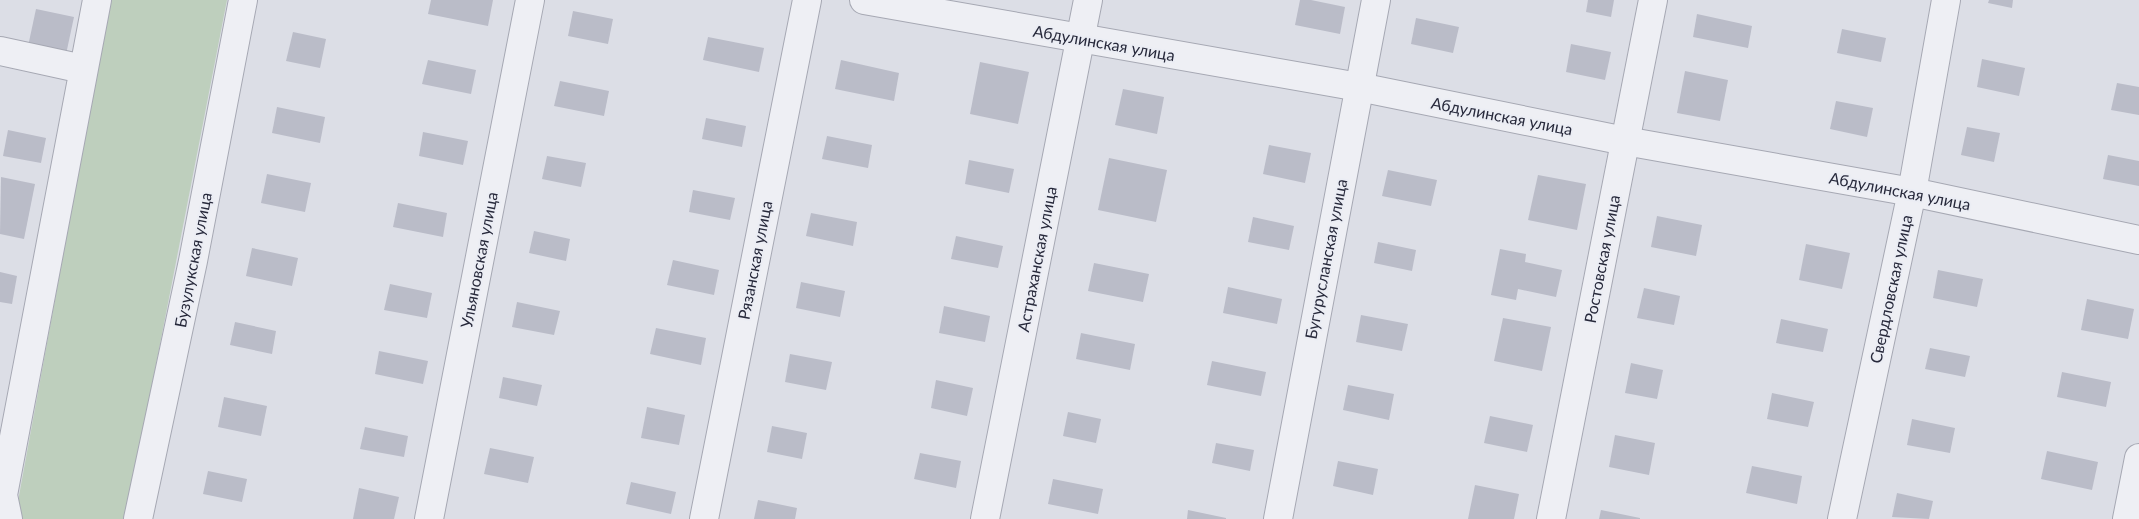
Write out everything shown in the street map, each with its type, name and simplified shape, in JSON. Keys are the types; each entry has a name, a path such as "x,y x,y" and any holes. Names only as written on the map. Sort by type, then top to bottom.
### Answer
{"street":[{"path":"8,519 3,494 96,0"},
{"name":"Бузулукская улица","path":"138,519 193,261 243,0"},
{"name":"Ульяновская улица","path":"429,519 530,0"},
{"name":"Рязанская улица","path":"704,519 807,0"},
{"name":"Абдулинская улица","path":"864,0 1359,88 1625,141 1912,192 2139,240"},
{"name":"Астраханская улица","path":"985,519 1088,0"},
{"name":"Бугурусланская улица","path":"1278,519 1376,0"},
{"name":"Ростовская улица","path":"1550,519 1653,0"},
{"name":"Свердловская улица","path":"1842,519 1912,192 1946,0"},
{"path":"0,51 84,69"},
{"path":"2127,519 2139,458"}],"green space":[{"path":"110,0 227,0 126,519 17,519 16,512"}],"building":[{"path":"431,0 493,0 488,26 428,14"},
{"path":"1300,0 1311,0 1345,7 1340,34 1295,25"},
{"path":"1588,0 1614,0 1611,17 1586,12"},
{"path":"1989,0 2013,0 2012,8 1988,3"},
{"path":"36,9 74,17 65,59 27,51"},
{"path":"573,11 613,19 608,44 568,36"},
{"path":"1697,14 1752,26 1748,48 1693,37"},
{"path":"1416,18 1459,27 1453,53 1411,44"},
{"path":"1842,29 1886,38 1881,62 1837,53"},
{"path":"293,32 326,39 320,68 286,61"},
{"path":"708,37 764,48 759,72 703,60"},
{"path":"1571,44 1611,52 1605,80 1566,72"},
{"path":"1982,59 2025,68 2019,96 1977,87"},
{"path":"428,60 476,70 471,94 422,84"},
{"path":"841,60 899,73 894,101 835,89"},
{"path":"980,62 1029,72 1018,124 970,114"},
{"path":"1685,71 1728,80 1720,121 1677,113"},
{"path":"560,81 609,91 604,116 554,106"},
{"path":"2117,83 2139,87 2139,115 2111,110"},
{"path":"1123,89 1164,97 1157,134 1115,125"},
{"path":"1836,101 1873,108 1867,137 1830,129"},
{"path":"277,107 325,117 320,143 272,133"},
{"path":"706,118 746,126 742,147 702,139"},
{"path":"1967,127 2000,133 1994,162 1961,155"},
{"path":"8,130 46,138 41,163 3,156"},
{"path":"423,132 468,141 463,165 419,156"},
{"path":"827,136 872,145 868,168 822,159"},
{"path":"1269,145 1311,153 1305,183 1263,174"},
{"path":"2108,155 2139,161 2139,186 2103,179"},
{"path":"547,156 586,163 581,187 542,179"},
{"path":"1109,158 1167,170 1156,222 1098,210"},
{"path":"969,160 1014,169 1009,193 965,184"},
{"path":"1388,170 1437,180 1431,206 1382,196"},
{"path":"267,174 311,183 305,212 261,203"},
{"path":"1538,175 1586,184 1577,230 1528,220"},
{"path":"1,177 35,184 24,239 0,234"},
{"path":"693,190 735,198 730,220 689,212"},
{"path":"398,203 447,213 443,237 393,227"},
{"path":"811,213 857,222 853,246 806,236"},
{"path":"1657,216 1702,225 1696,256 1651,247"},
{"path":"1253,217 1294,226 1289,250 1248,242"},
{"path":"534,231 570,239 566,261 529,253"},
{"path":"956,236 1003,246 998,268 951,259"},
{"path":"1378,242 1416,250 1412,271 1374,263"},
{"path":"1806,244 1850,253 1842,289 1799,280"},
{"path":"252,248 298,258 292,286 246,276"},
{"path":"1500,249 1526,254 1525,262 1562,270 1556,297 1518,289 1516,300 1491,295"},
{"path":"673,260 719,270 714,295 667,285"},
{"path":"1094,263 1149,274 1143,302 1088,291"},
{"path":"1938,270 1983,279 1977,307 1933,298"},
{"path":"0,272 17,276 12,304 0,302"},
{"path":"801,282 845,291 840,317 796,308"},
{"path":"390,284 432,293 427,318 384,310"},
{"path":"1228,287 1282,299 1277,324 1223,313"},
{"path":"1644,288 1680,296 1674,325 1637,318"},
{"path":"2087,299 2134,309 2128,339 2081,330"},
{"path":"517,302 560,311 554,335 512,327"},
{"path":"944,306 990,316 985,342 939,333"},
{"path":"1361,315 1408,324 1402,351 1356,342"},
{"path":"1503,318 1551,327 1542,371 1494,361"},
{"path":"1781,319 1828,329 1823,352 1776,343"},
{"path":"235,322 276,331 272,354 230,345"},
{"path":"656,328 706,338 701,365 650,354"},
{"path":"1081,333 1135,344 1130,370 1076,359"},
{"path":"1930,348 1970,356 1965,377 1925,369"},
{"path":"379,351 428,361 423,384 375,374"},
{"path":"790,354 832,362 826,390 785,382"},
{"path":"1212,361 1266,372 1261,396 1207,385"},
{"path":"1631,363 1663,370 1657,399 1625,393"},
{"path":"2062,372 2111,382 2106,407 2057,397"},
{"path":"503,377 542,385 537,406 499,398"},
{"path":"936,380 973,388 967,416 931,408"},
{"path":"1348,385 1394,394 1389,420 1343,410"},
{"path":"1772,393 1814,402 1808,427 1767,419"},
{"path":"224,397 267,406 261,436 218,427"},
{"path":"647,407 685,415 679,445 641,438"},
{"path":"1068,412 1101,419 1096,443 1063,436"},
{"path":"1490,416 1533,425 1527,452 1484,443"},
{"path":"1912,419 1955,428 1950,453 1907,445"},
{"path":"772,426 807,433 802,459 767,452"},
{"path":"365,427 408,436 404,457 360,449"},
{"path":"1615,435 1655,443 1649,475 1609,467"},
{"path":"1216,443 1254,450 1250,471 1212,463"},
{"path":"490,448 534,457 528,483 484,474"},
{"path":"2047,451 2098,462 2092,490 2041,479"},
{"path":"920,453 961,461 956,488 914,479"},
{"path":"1338,461 1378,469 1373,495 1333,486"},
{"path":"1752,466 1802,476 1797,504 1746,493"},
{"path":"208,471 247,479 242,502 203,494"},
{"path":"1053,479 1103,489 1098,514 1048,504"},
{"path":"631,482 676,492 671,514 626,504"},
{"path":"1475,485 1519,494 1514,519 1468,519"},
{"path":"359,488 399,497 394,519 353,519"},
{"path":"1897,493 1933,501 1929,519 1892,517"},
{"path":"758,500 797,508 795,519 754,519"},
{"path":"1188,510 1226,518 1226,519 1187,519"},
{"path":"1601,510 1640,518 1640,519 1599,519"}]}
